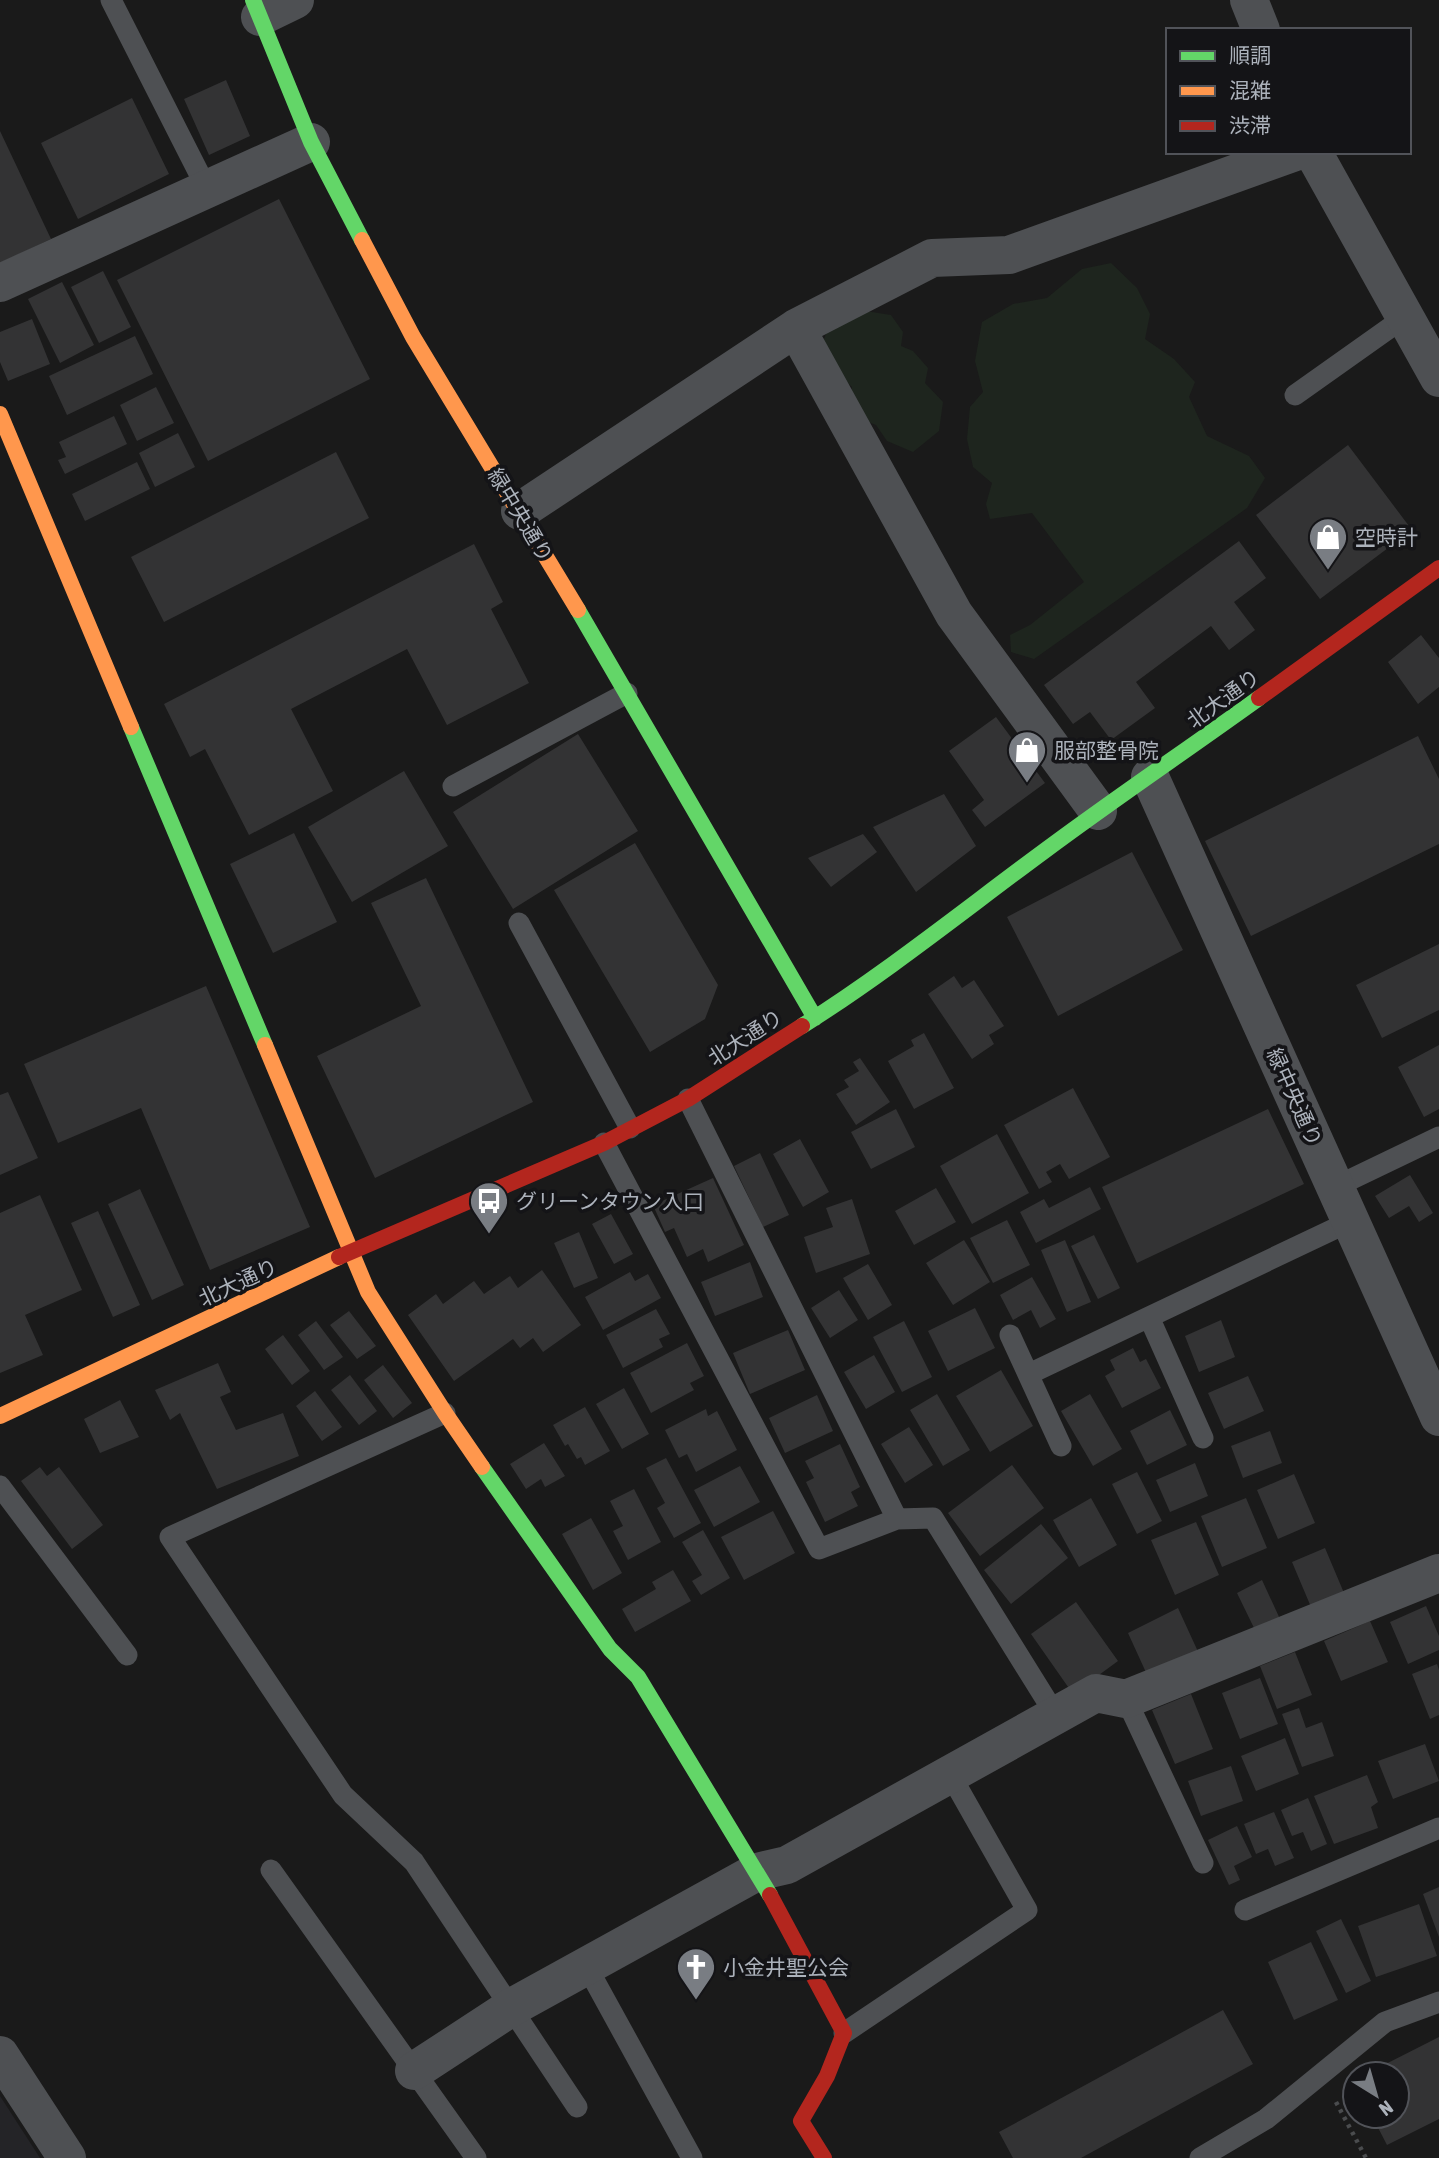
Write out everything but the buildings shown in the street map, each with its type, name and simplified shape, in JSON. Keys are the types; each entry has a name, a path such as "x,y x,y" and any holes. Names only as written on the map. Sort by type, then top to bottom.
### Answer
{"street":[{"path":"256,9 295,0"},
{"name":"緑中央通り","path":"256,9 311,142 413,337 627,693 814,1018"},
{"path":"0,283 311,142"},
{"path":"520,512 796,328 932,258 1009,255 1289,154"},
{"path":"1314,154 1439,378"},
{"path":"796,328 954,614 1098,811"},
{"path":"0,414 368,1292 445,1413 610,1649 638,1677 757,1872 844,2033 827,2076 801,2120 824,2158"},
{"name":"北大通り","path":"0,1416 351,1252 604,1143 688,1099 814,1018 1439,568"},
{"name":"緑中央通り","path":"1150,777 1439,1417"},
{"path":"414,2071 512,2007 757,1872 787,1865 1096,1693 1126,1699 1439,1573"},
{"path":"0,2056 67,2158"}],"lane":[{"path":"111,0 208,189"},
{"path":"1295,395 1405,317"},
{"path":"453,786 627,693"},
{"path":"519,923 630,1128"},
{"path":"688,1099 897,1519"},
{"path":"1335,1186 1439,1137"},
{"path":"604,1143 819,1549 897,1519 933,1518 1055,1714"},
{"path":"1029,1374 1351,1220"},
{"path":"1149,1317 1203,1438"},
{"path":"1010,1335 1061,1446"},
{"path":"445,1413 170,1537 343,1795 414,1862 577,2107"},
{"path":"0,1486 127,1655"},
{"path":"1126,1699 1203,1863"},
{"path":"844,2033 1027,1910 950,1774"},
{"path":"1245,1910 1439,1828"},
{"path":"271,1870 476,2158"},
{"path":"587,1967 692,2158"},
{"path":"1200,2158 1266,2119 1385,2022 1439,2002"}],"path":[{"path":"1335,2101 1366,2158"}],"shaded area":[{"path":"1111,263 1137,288 1150,314 1145,339 1174,359 1195,382 1189,397 1207,436 1249,456 1265,478 1247,508 1034,659 1011,652 1010,635 1030,625 1084,582 1032,513 990,519 986,504 992,483 973,467 967,439 970,407 983,392 975,361 982,322 1013,304 1047,298 1082,269"},
{"path":"859,310 891,315 903,332 901,346 913,351 928,368 925,383 943,402 939,431 913,452 887,441 876,425 861,419 849,402 852,387 834,371 820,349 830,324"},
{"path":"0,2096 40,2158 0,2158"}],"traffic: fast":[{"path":"253,0 311,142 362,240"},
{"path":"578,610 815,1018"},
{"path":"802,1026 894,963 1070,832 1259,698"},
{"path":"131,727 265,1045"},
{"path":"482,1467 610,1649 638,1677 770,1895"}],"traffic: slow":[{"path":"362,240 413,337 578,610"},
{"path":"0,414 131,727"},
{"path":"265,1045 368,1292 482,1467"},
{"path":"0,1416 339,1257"}],"traffic: jam":[{"path":"1259,698 1439,568"},
{"path":"339,1257 604,1143 688,1099 802,1026"},
{"path":"770,1895 844,2033 827,2076 801,2121 824,2158"}],"place":[{"name":"空時計","path":"1328,571"},
{"name":"服部整骨院","path":"1027,784"},
{"name":"グリーンタウン入口","path":"489,1235"},
{"name":"小金井聖公会","path":"696,2001"}]}
